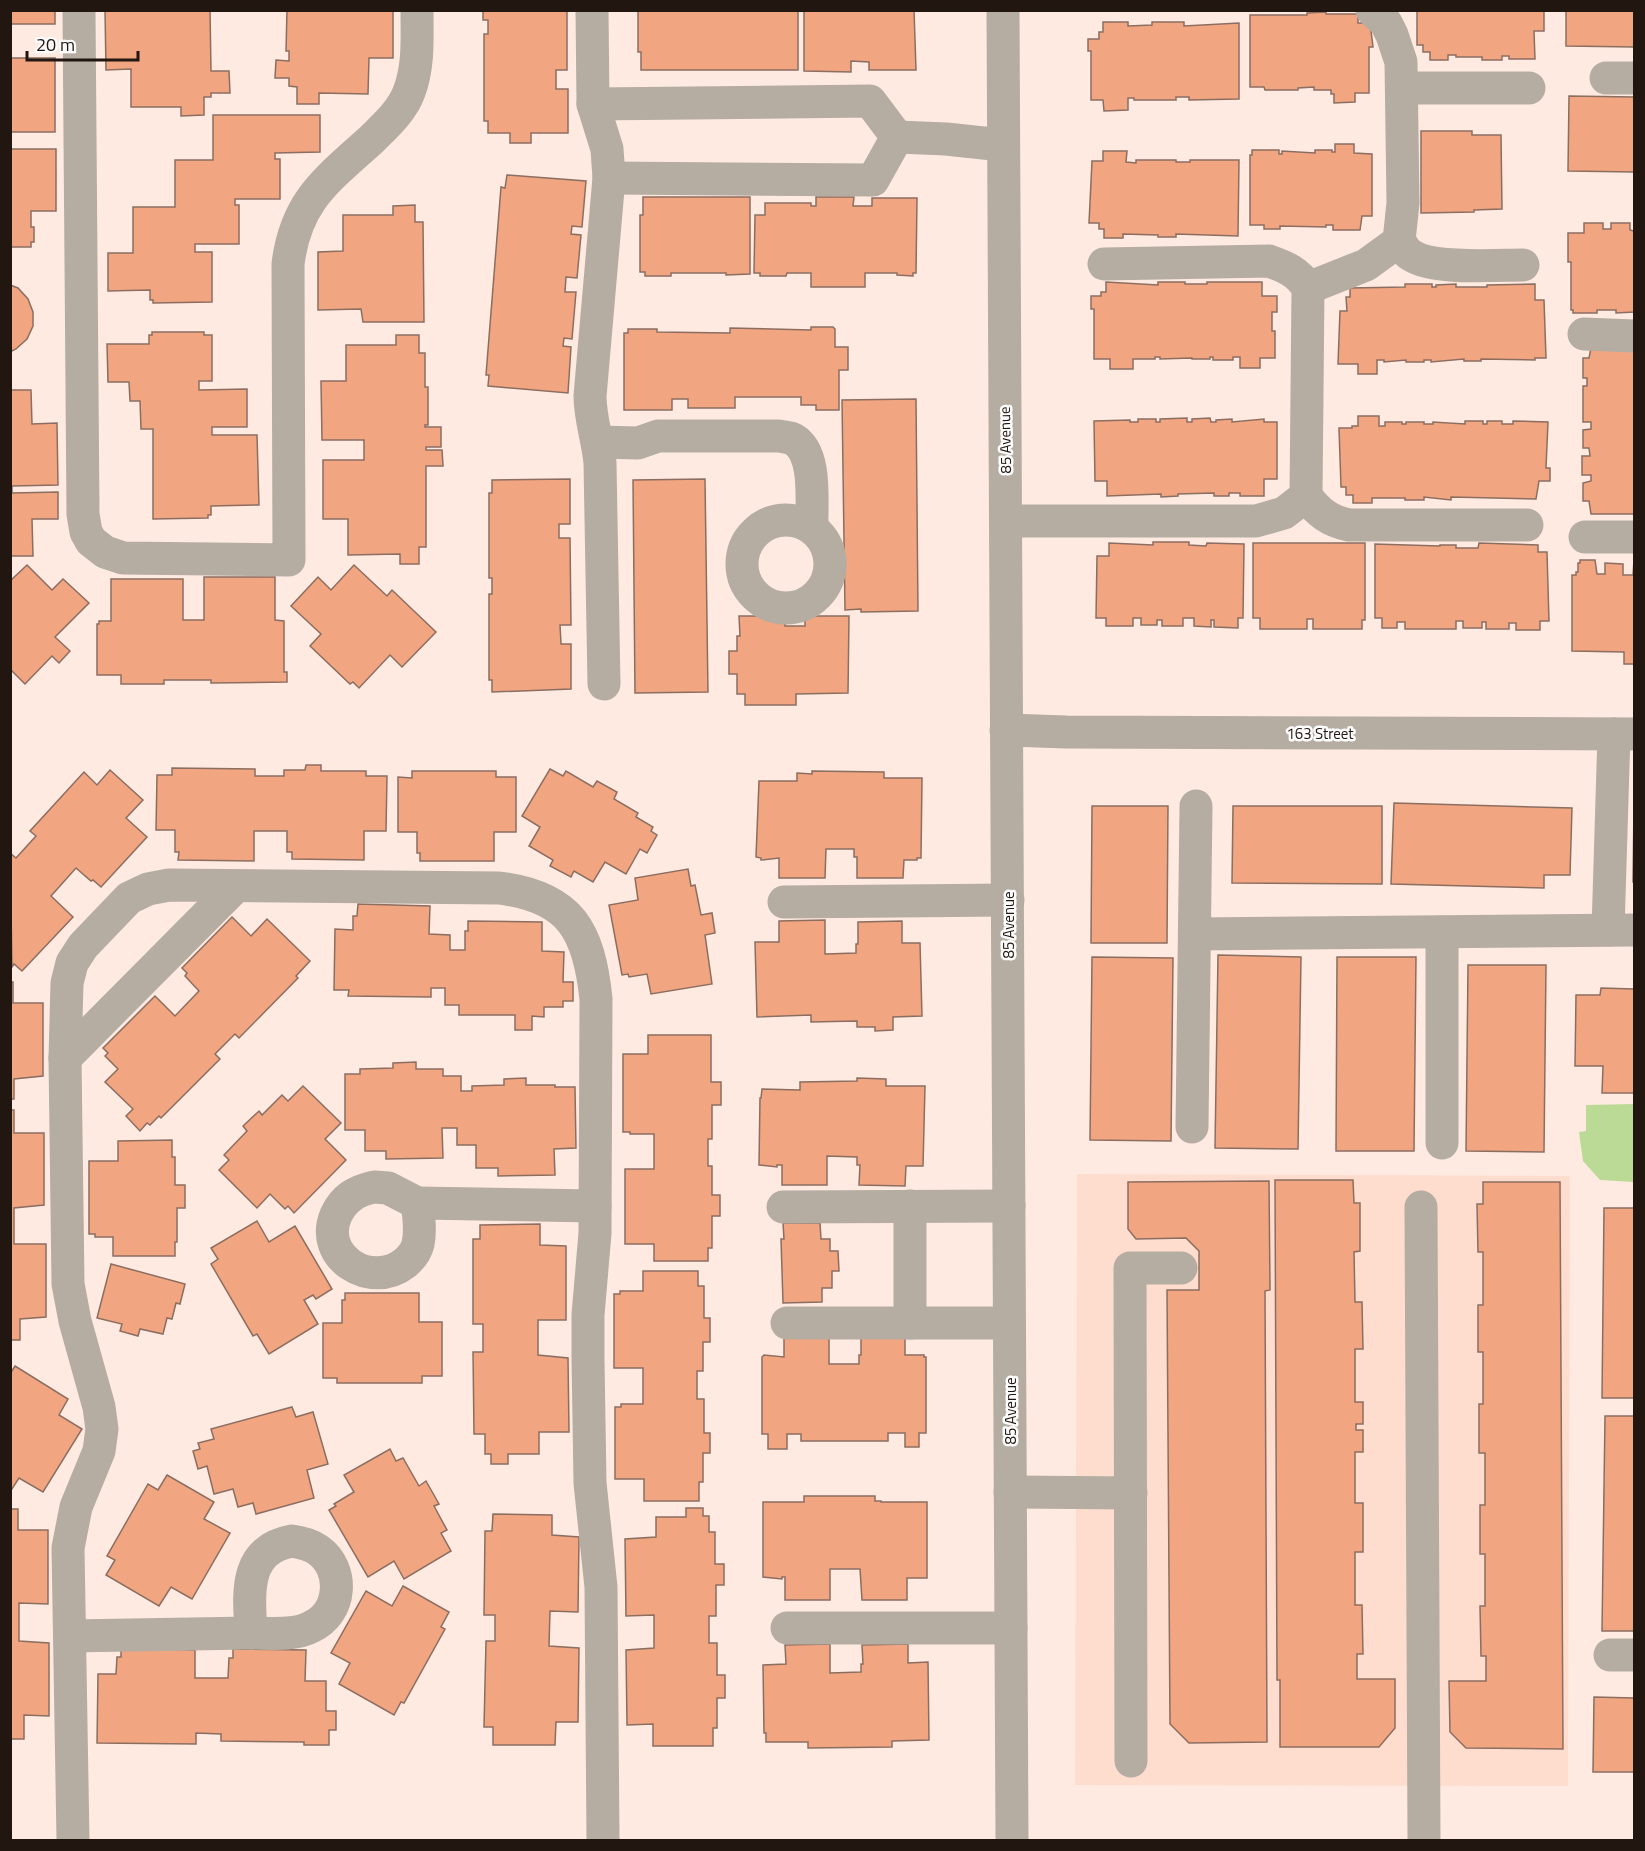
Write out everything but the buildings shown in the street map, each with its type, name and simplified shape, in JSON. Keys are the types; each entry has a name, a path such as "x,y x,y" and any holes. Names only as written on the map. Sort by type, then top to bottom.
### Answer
{"street":[{"path":"79,10 82,514 86,532 91,541 105,552 131,559 289,560 288,264 291,243 297,223 312,196 382,129 404,102 415,68 417,10"},
{"path":"592,10 593,104 607,149 609,178 590,396 600,463 604,684"},
{"name":"85 Avenue","path":"1003,10 1012,1840"},
{"path":"1308,288 1366,265 1399,241 1403,203 1401,62 1386,23 1372,10"},
{"path":"1403,88 1529,88"},
{"path":"593,104 870,101 897,137 1002,145"},
{"path":"609,178 873,180 897,137"},
{"path":"1399,241 1407,252 1416,259 1426,262 1450,265 1523,265"},
{"path":"1104,264 1269,261 1290,269 1303,280 1308,288 1306,496 1324,516 1349,525 1527,525"},
{"path":"1584,334 1635,336"},
{"path":"598,442 638,443 658,436 779,436 793,439 808,457 811,470 812,528"},
{"path":"1006,521 1256,521 1284,513 1306,496"},
{"path":"1585,537 1635,537"},
{"name":"163 Street","path":"1006,730 1624,734"},
{"path":"1195,934 1621,930 1624,734"},
{"path":"1192,1127 1196,806"},
{"path":"73,1840 68,1548 80,1495 99,1451 102,1429 99,1407 75,1322 68,1284 65,1058 67,983 77,954 105,921 129,898 148,889 169,885 518,890 550,902 564,912 585,945 592,965 596,999 595,1254 588,1315 588,1359 590,1483 601,1587 603,1840"},
{"path":"65,1058 235,887"},
{"path":"784,902 1008,900"},
{"path":"1442,932 1442,1143"},
{"path":"417,1203 595,1206"},
{"path":"910,1206 910,1323"},
{"path":"783,1207 1009,1206"},
{"path":"1421,1207 1424,1840"},
{"path":"1131,1761 1130,1268 1181,1268"},
{"path":"787,1323 1010,1323"},
{"path":"1010,1492 1131,1493"},
{"path":"787,1628 1011,1628"},
{"path":"70,1636 251,1633"}],"shaded area":[{"path":"1077,1174 1570,1176 1568,1786 1075,1785"}],"green space":[{"path":"1634,1104 1634,1182 1600,1180 1583,1161 1579,1132 1586,1131 1586,1105"}]}
